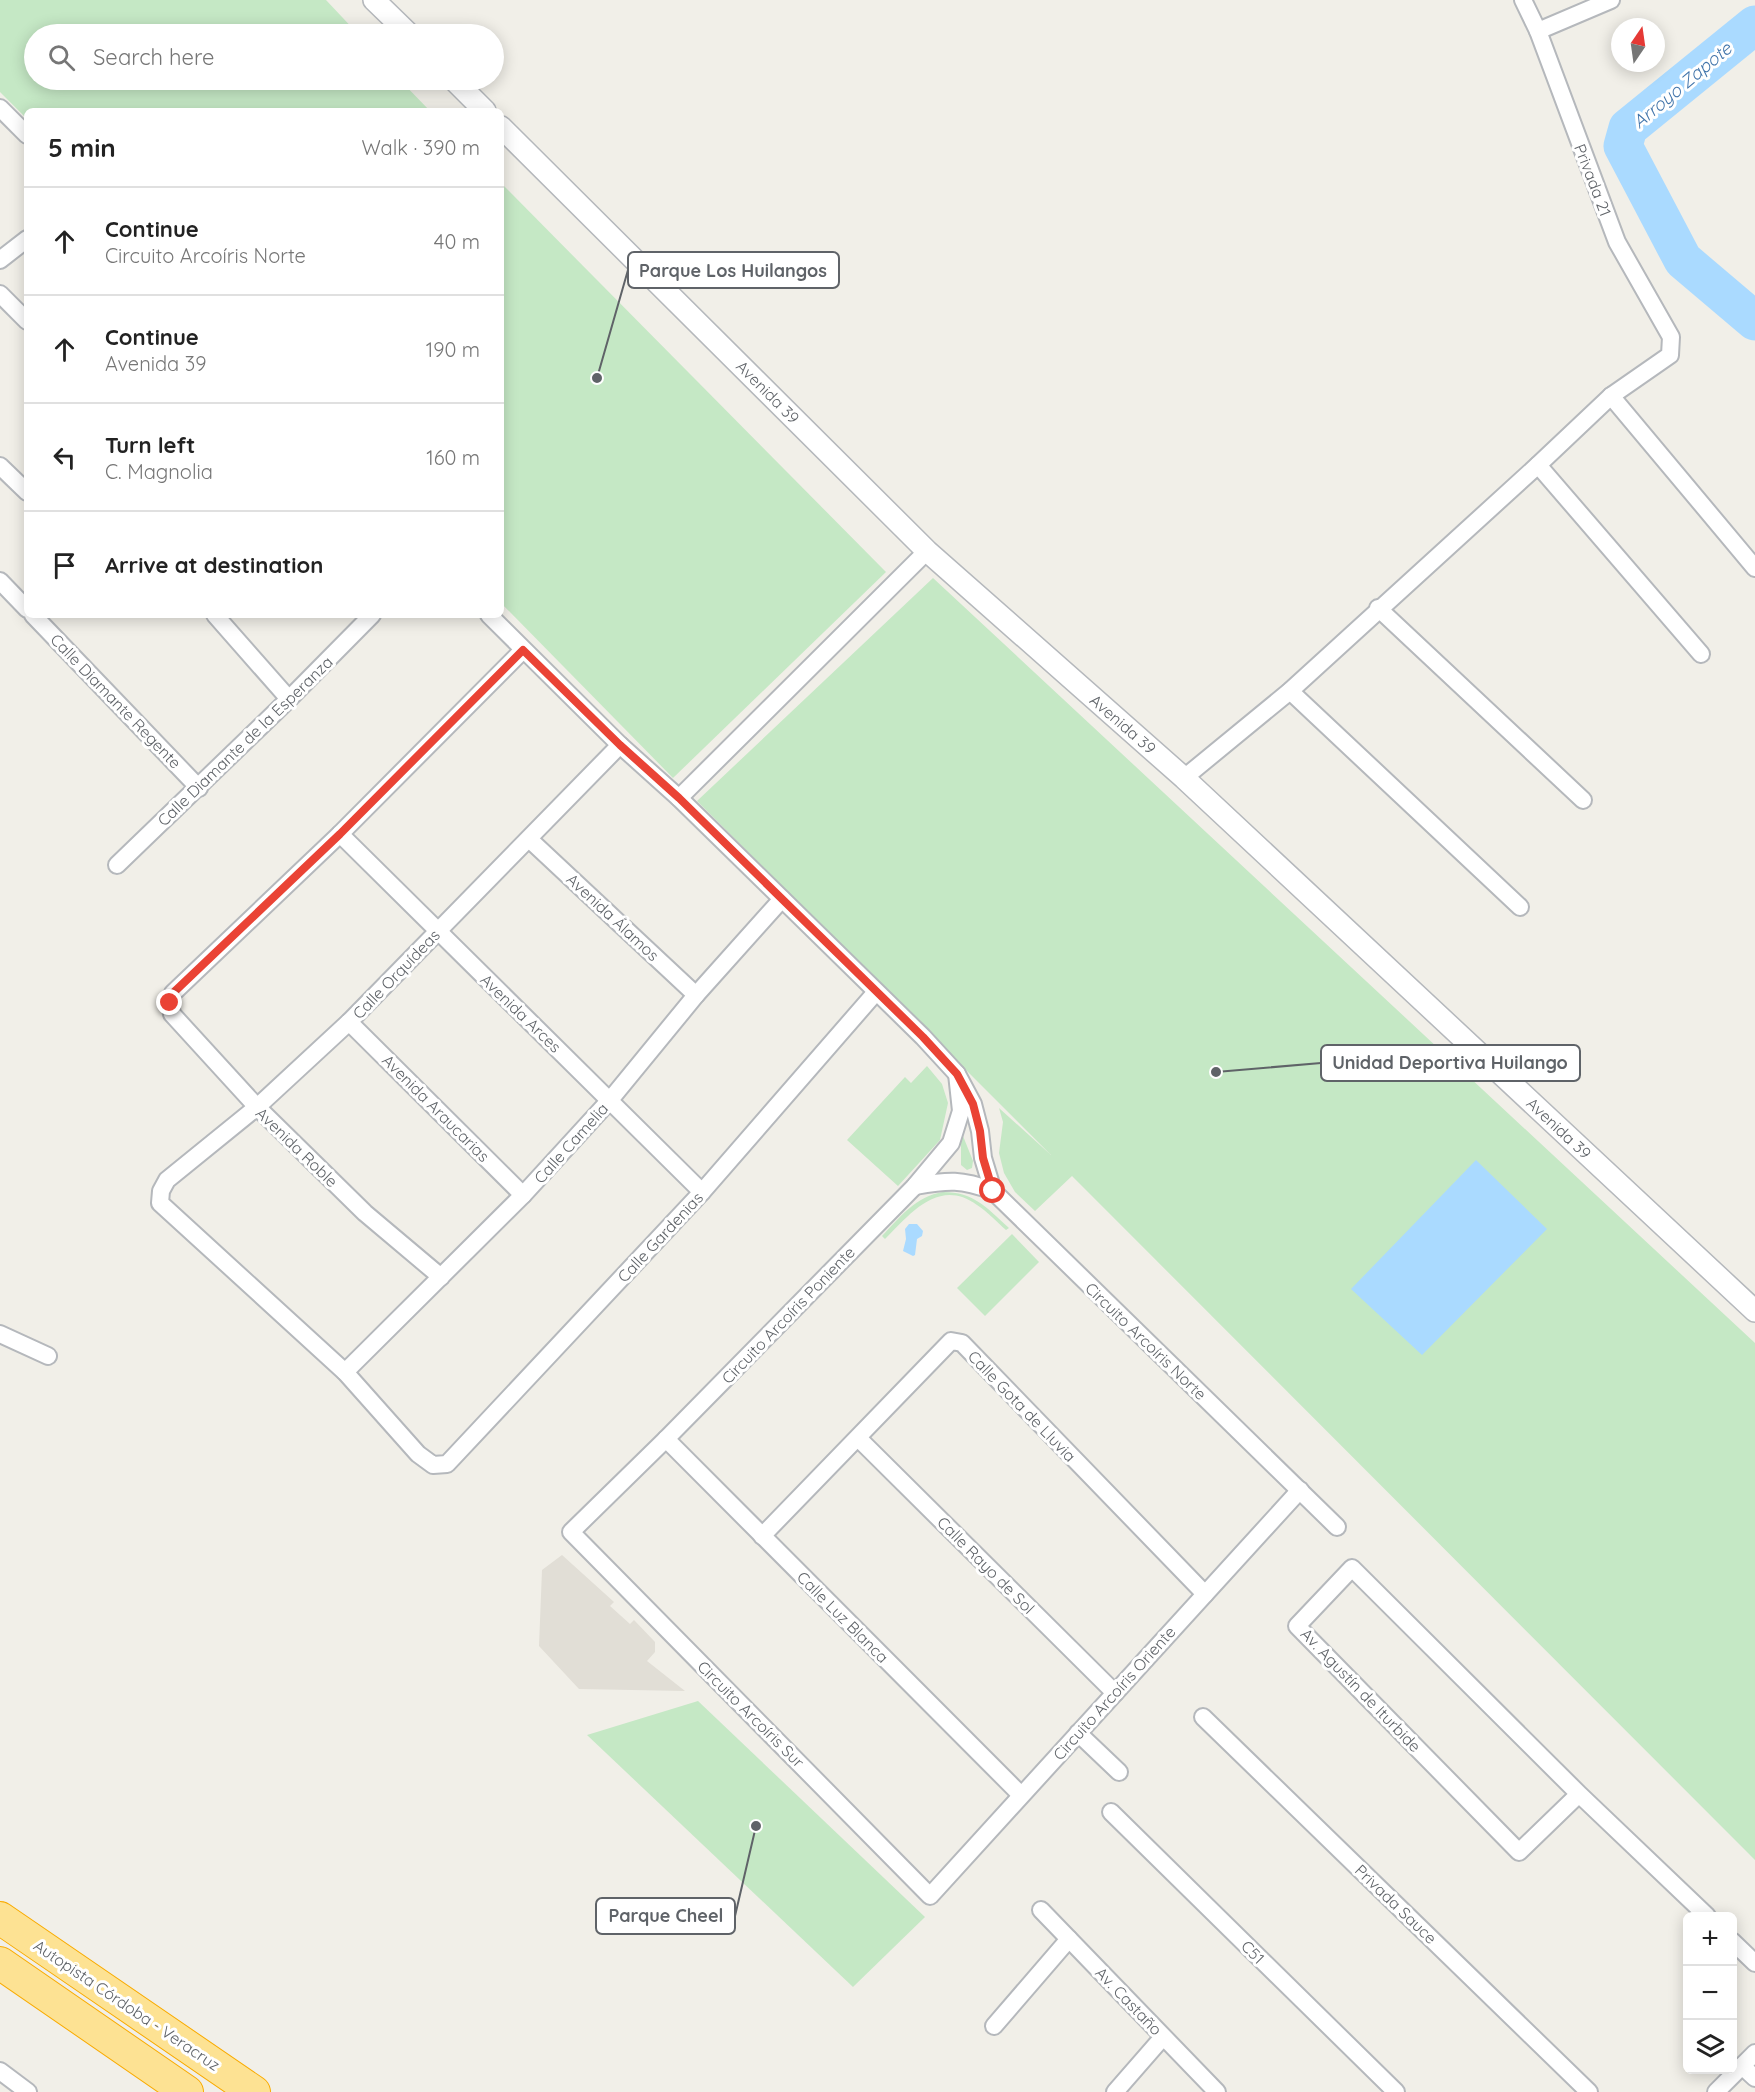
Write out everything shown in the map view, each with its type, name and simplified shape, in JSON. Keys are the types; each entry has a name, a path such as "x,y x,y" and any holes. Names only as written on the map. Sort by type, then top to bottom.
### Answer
{"highway":[{"name":"Autopista Córdoba - Veracruz","path":"0,1918 254,2092"},
{"path":"0,1963 186,2092"}],"street":[{"path":"374,0 399,24"},
{"name":"Privada 21","path":"1523,0 1538,31 1617,242 1671,337 1670,355 1611,396"},
{"path":"1538,31 1611,0"},
{"path":"464,90 482,108"},
{"path":"0,108 24,132"},
{"name":"Avenida 39","path":"504,129 927,551 1184,778 1755,1311"},
{"path":"0,260 24,241"},
{"path":"0,294 24,318"},
{"path":"1184,778 1290,691 1539,465 1611,396 1755,568"},
{"path":"1539,465 1701,654"},
{"path":"0,466 24,489"},
{"path":"679,798 927,551"},
{"path":"0,581 24,606"},
{"path":"1378,609 1582,800"},
{"name":"Calle Diamante Regente","path":"36,618 199,788"},
{"path":"218,618 289,699"},
{"name":"Calle Diamante de la Esperanza","path":"117,865 199,788 369,618"},
{"path":"492,618 923,1037 957,1074"},
{"path":"340,834 523,650"},
{"path":"1290,691 1520,907"},
{"name":"Calle Orquídeas","path":"345,1372 160,1203 161,1191 167,1180 257,1107 349,1022 620,745"},
{"name":"Avenida Arces","path":"340,834 702,1192"},
{"name":"Avenida Roble","path":"340,834 173,993 170,1003 171,1014 257,1107 365,1213 441,1277"},
{"name":"Avenida Álamos","path":"529,839 696,995"},
{"name":"Calle Camelia","path":"345,1372 523,1195 610,1100 696,995 782,899"},
{"name":"Calle Gardenias","path":"345,1372 418,1454 433,1465 447,1464 702,1192 876,992"},
{"name":"Avenida Araucarias","path":"349,1022 523,1195"},
{"name":"Circuito Arcoíris Poniente","path":"571,1532 915,1186 951,1143 961,1111 957,1074"},
{"name":"Circuito Arcoíris Norte","path":"957,1074 973,1104 980,1131 983,1158 993,1191"},
{"name":"Circuito Arcoíris Norte","path":"915,1186 948,1180 962,1181 993,1191 1337,1527"},
{"path":"0,1334 48,1356"},
{"name":"Calle Gota de Lluvia","path":"762,1536 951,1341 962,1343 1205,1594"},
{"name":"Calle Rayo de Sol","path":"858,1438 1115,1693"},
{"name":"Calle Luz Blanca","path":"666,1439 1022,1795"},
{"name":"Circuito Arcoíris Oriente","path":"930,1896 1300,1490"},
{"name":"Circuito Arcoíris Sur","path":"571,1532 930,1896"},
{"name":"Av. Agustín de Iturbide","path":"1579,1794 1519,1852 1297,1626 1352,1568 1579,1794 1702,1912"},
{"name":"Privada Sauce","path":"1203,1717 1589,2092"},
{"path":"1078,1733 1119,1772"},
{"name":"C51","path":"1111,1812 1396,2092"},
{"name":"Av. Castaño","path":"1041,1910 1217,2092"},
{"path":"994,2026 1069,1939"},
{"path":"1737,1946 1755,1963"},
{"path":"1115,2092 1164,2037"},
{"path":"1716,2092 1755,2053"},
{"path":"1742,2066 1755,2078"},
{"path":"0,2071 28,2092"}],"shaded area":[{"path":"562,1555 614,1602 610,1606 630,1624 634,1620 655,1642 655,1652 647,1661 685,1691 579,1689 539,1646 542,1570"}],"green space":[{"path":"0,0 326,0 349,24 24,24 24,90 410,90 427,108 24,108 24,116 0,92"},
{"path":"504,186 886,572 673,778 504,606"},
{"path":"933,578 1755,1343 1755,1860 1072,1176 1035,1211 1015,1192 1004,1173 999,1153 1003,1122 999,1108 1051,1155 697,801"},
{"path":"927,1066 942,1084 948,1103 940,1140 898,1186 847,1140 905,1077 911,1083"},
{"path":"963,1136 973,1161 972,1168 967,1170 961,1165"},
{"path":"943,1192 972,1198 1009,1228 1006,1230 989,1214 963,1197 950,1195 926,1202 885,1239 882,1236 917,1203 933,1194"},
{"path":"1012,1234 1039,1262 985,1316 957,1288"},
{"path":"698,1701 925,1917 853,1987 587,1735"}],"water":[{"path":"1476,1160 1547,1229 1422,1355 1351,1289"},
{"path":"909,1224 917,1224 923,1231 922,1236 917,1239 913,1256 903,1251 906,1239 905,1229"}],"waterway":[{"name":"Arroyo Zapote","path":"1755,25 1628,128 1623,146 1683,260 1755,321"}],"place":[{"name":"Parque Los Huilangos","path":"597,378"},
{"name":"Unidad Deportiva Huilango","path":"1216,1072"},
{"name":"Parque Cheel","path":"756,1826"}],"route":[{"path":"170,1003 173,993 340,834 523,650 620,745 679,798 923,1037 957,1074 973,1104 980,1131 983,1158 993,1191"}]}
